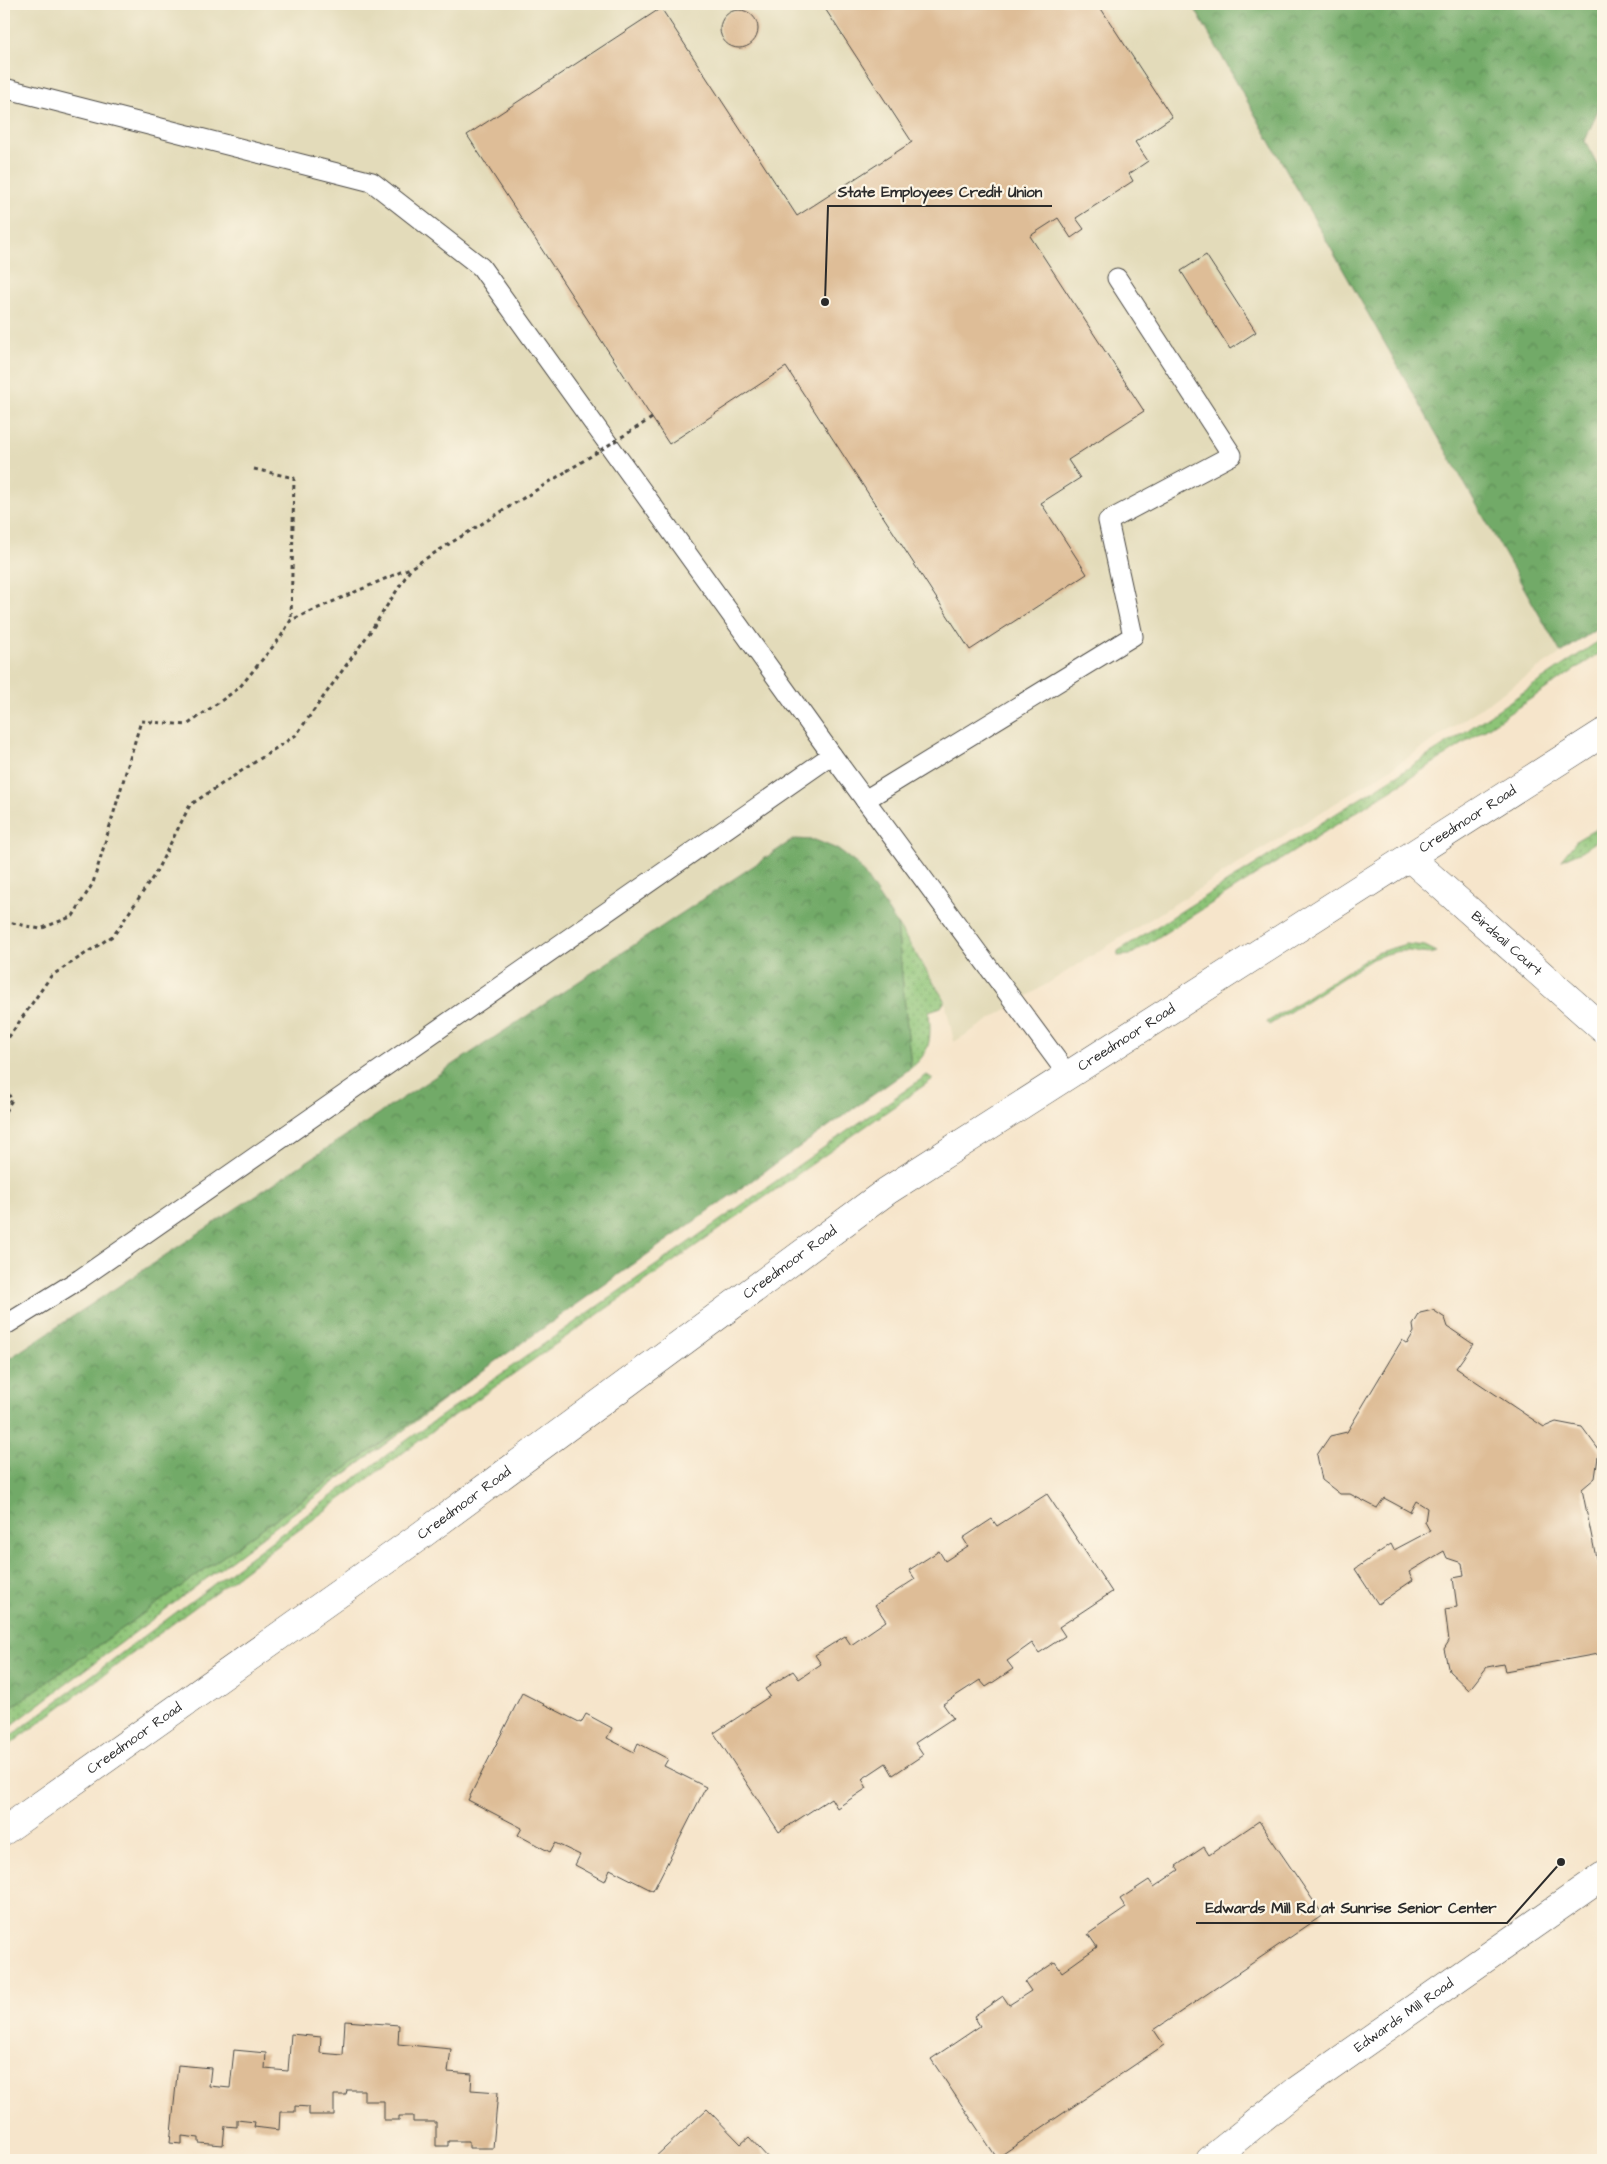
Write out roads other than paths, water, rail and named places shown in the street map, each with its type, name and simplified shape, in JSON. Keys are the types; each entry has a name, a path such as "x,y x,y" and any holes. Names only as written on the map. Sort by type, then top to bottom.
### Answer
{"main road":[{"name":"Creedmoor Road","path":"4,1831 420,1536 887,1191 1603,733"},
{"name":"Birdsail Court","path":"1410,858 1603,1029"},
{"name":"Edwards Mill Road","path":"1210,2160 1296,2091 1603,1876"}],"lane":[{"path":"4,88 372,182 481,267 832,755 1068,1075"},
{"path":"865,800 1133,636 1108,521 1232,455 1117,278"},
{"path":"4,1326 80,1279 832,755"}],"place":[{"name":"State Employees Credit Union","path":"825,302"},
{"name":"Edwards Mill Rd at Sunrise Senior Center","path":"1561,1862"}]}
